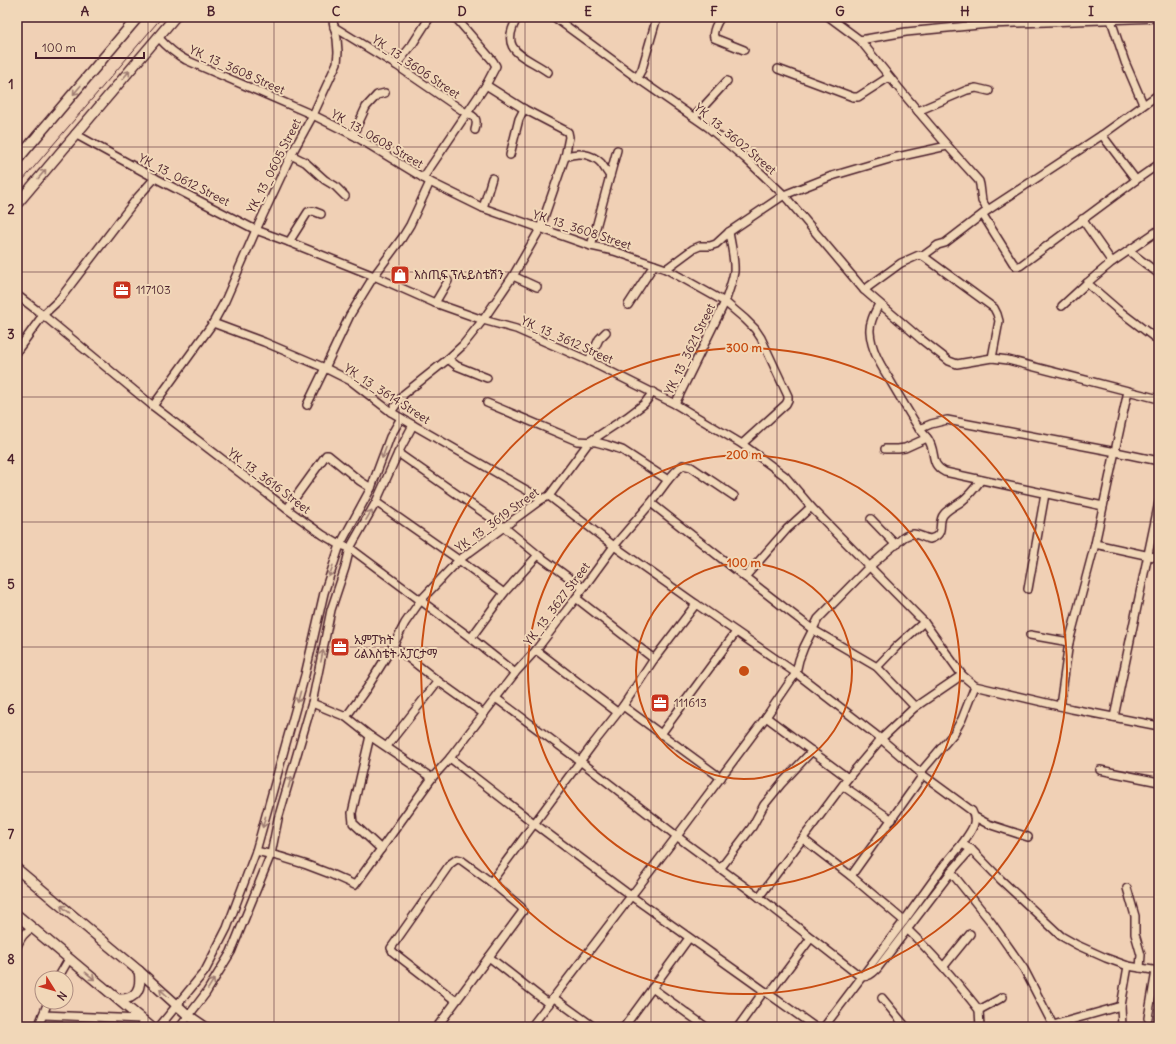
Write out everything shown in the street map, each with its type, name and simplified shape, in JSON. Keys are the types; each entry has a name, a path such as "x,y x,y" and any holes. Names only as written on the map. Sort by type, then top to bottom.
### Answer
{"main road":[{"path":"17,160 138,17"},
{"path":"17,204 175,17"},
{"path":"17,869 139,971 189,1016 205,1027"},
{"path":"17,915 152,1027"},
{"path":"118,999 130,998 137,991 140,980 139,971"}],"street":[{"name":"YK_13_0605 Street","path":"153,406 213,323 291,155 313,115 337,63 338,52 332,17"},
{"path":"396,65 412,45 430,17"},
{"path":"423,178 486,85 496,66 455,17"},
{"path":"518,17 512,27 510,38 514,49 524,58 548,72"},
{"name":"YK_13_3602 Street","path":"554,17 637,78 709,128 746,159 784,195 864,290 922,340 950,361 960,364 992,358 1008,360 1159,399"},
{"path":"637,78 642,69 657,17"},
{"path":"829,17 860,40 947,146 979,181 985,212 1016,266 1020,266 1082,219 1159,164"},
{"path":"717,18 713,34 714,38 744,50"},
{"path":"860,40 906,32 990,21 1159,18"},
{"path":"1111,20 1125,62 1143,104"},
{"name":"YK_13_3606 Street","path":"334,27 396,65 466,113 470,114 476,119 477,123 475,130"},
{"name":"YK_13_3608 Street","path":"158,37 176,55 313,115"},
{"path":"778,69 853,97 858,97 889,77"},
{"path":"694,117 727,81"},
{"path":"391,412 404,394 463,345 483,320 513,276 540,229 565,157 569,137 568,132 524,109 486,85"},
{"path":"918,111 967,90 976,88 989,91"},
{"path":"353,135 359,120 369,104 378,95 385,93"},
{"path":"923,256 938,245 945,243 985,212 1102,135 1143,104 1159,94"},
{"path":"510,155 518,119 524,109"},
{"name":"YK_13_0608 Street","path":"313,115 353,135 430,182"},
{"name":"YK_13_0612 Street","path":"75,134 155,178 256,230 374,276"},
{"path":"1102,135 1136,180"},
{"path":"666,269 693,249 700,246 710,246 716,244 729,232 784,195 832,176 896,157 947,146"},
{"path":"591,246 617,150"},
{"path":"565,157 577,154 584,154 592,157 600,163 610,176"},
{"path":"291,155 304,162 345,196"},
{"path":"17,351 43,315 59,300 137,198 155,178"},
{"path":"483,208 492,178"},
{"name":"YK_13_3608 Street","path":"430,182 483,208 540,229 591,246 614,251 666,269 724,302 745,319 755,329 761,338 788,396 788,400 786,404 742,444"},
{"path":"307,404 350,315 374,276 407,229 430,182"},
{"path":"289,242 308,212 321,214"},
{"path":"1082,219 1112,262"},
{"path":"1062,306 1112,262 1159,230"},
{"name":"YK_13_3621 Street","path":"675,404 724,302 734,272 729,232"},
{"path":"1129,251 1159,274"},
{"path":"864,290 902,263 919,255 923,256 994,308 999,321 992,358"},
{"path":"628,305 654,265"},
{"name":"YK_13_3612 Street","path":"374,276 435,303 483,320 516,329 546,341 653,392 742,444 785,476 869,567 924,622 962,675 975,686"},
{"path":"513,276 537,286"},
{"path":"435,303 448,281"},
{"path":"1087,283 1159,342"},
{"name":"YK_13_3616 Street","path":"17,295 153,406 287,509 323,535 340,545 350,548 516,673"},
{"path":"879,304 870,325 870,332 877,359 931,445 935,464 939,468 945,472 1103,506"},
{"name":"YK_13_3614 Street","path":"213,323 264,342 325,368 351,381 391,412 542,499"},
{"path":"589,361 599,339 606,332"},
{"path":"448,359 457,366 487,378"},
{"path":"1060,706 1069,642 1095,544 1128,391"},
{"name":"YK_13_3619 Street","path":"346,717 367,688 393,646 405,623 421,600 459,560 542,499 549,496 589,442 644,404 653,392"},
{"path":"487,403 577,441 607,445 622,450 668,480"},
{"path":"159,1027 205,972 227,928 256,851 305,675 324,592 340,545 371,488 390,437 401,418"},
{"path":"920,429 931,424 947,420 1159,461"},
{"path":"180,1027 206,993 232,952 271,854 278,819 312,703 331,610 350,548 376,502 398,453 413,425"},
{"path":"885,449 905,448 927,438"},
{"path":"398,453 504,527 538,555 583,588"},
{"path":"287,509 326,455 371,488"},
{"name":"YK_13_3627 Street","path":"271,854 321,870 356,885 432,778 450,758 516,673 536,650 614,546 675,472 683,466 691,467 734,496"},
{"path":"531,1027 550,1004 766,717 796,673 801,653 812,629 822,614 869,567 910,534 914,533 930,539 938,535 941,530 942,517 945,513 973,491 981,480"},
{"path":"1028,589 1045,494"},
{"path":"549,496 614,546 796,673 881,739 922,774 972,811 975,817 975,823 962,844 945,864 824,1027"},
{"path":"376,502 504,593"},
{"path":"1114,717 1159,502"},
{"path":"651,503 812,629 877,667 915,707"},
{"path":"745,577 787,529 812,507"},
{"path":"871,519 896,545"},
{"path":"1095,544 1159,558"},
{"path":"471,638 504,593 538,555"},
{"path":"576,598 654,660"},
{"path":"492,882 580,761 623,706 654,660 696,604"},
{"path":"877,667 897,646 924,622"},
{"path":"661,734 736,632"},
{"path":"1030,635 1069,642"},
{"path":"393,646 484,714"},
{"path":"536,650 617,712"},
{"path":"759,897 848,778 881,739 915,707 962,675"},
{"path":"386,746 438,681"},
{"path":"851,876 892,820 922,774 954,733 962,719 975,686 1060,706 1159,726"},
{"path":"497,699 759,897 861,977 866,977 877,969 951,872 971,849"},
{"path":"312,703 346,717 370,736 432,778"},
{"path":"623,706 721,778"},
{"path":"766,717 848,778"},
{"path":"370,736 352,813 353,823 381,848"},
{"path":"720,869 752,827 764,805 792,771 812,751"},
{"path":"450,758 534,824 631,896 815,1027"},
{"path":"1100,770 1159,782"},
{"path":"843,786 892,820"},
{"path":"975,817 988,824 1028,837"},
{"path":"803,839 851,876 904,921"},
{"path":"962,844 971,849 1001,880 1061,936 1106,958 1128,966 1158,971 1148,1018"},
{"path":"256,851 271,854"},
{"path":"438,1026 456,1002 523,911 521,907 492,882 461,860 457,859 454,860 391,948 393,952 456,1002"},
{"path":"951,872 991,922 1024,969 1053,1026 1121,1006"},
{"path":"1127,888 1135,916 1135,934 1141,954 1140,968"},
{"path":"17,946 21,938 32,928"},
{"path":"908,930 944,966 979,1010 980,1027"},
{"path":"944,966 970,934"},
{"path":"624,1027 689,938"},
{"path":"738,1027 811,938"},
{"path":"489,957 550,1004"},
{"path":"63,970 69,959"},
{"path":"1122,1027 1121,1006 1128,966"},
{"path":"652,988 706,1027"},
{"path":"979,1010 1003,997"},
{"path":"554,998 594,1027"},
{"path":"882,998 906,1027"},
{"path":"38,1027 45,1010"},
{"path":"43,1015 141,1019"}],"tram line":[{"path":"17,187 162,17"}],"place":[{"name":"እስጢፍ ፕሌይስቴሽን","path":"400,275"},
{"name":"117103","path":"122,290"},
{"name":"ኢምፓክት ሪልእስቴት አፓርታማ","path":"340,647"},
{"name":"111613","path":"660,703"}]}
